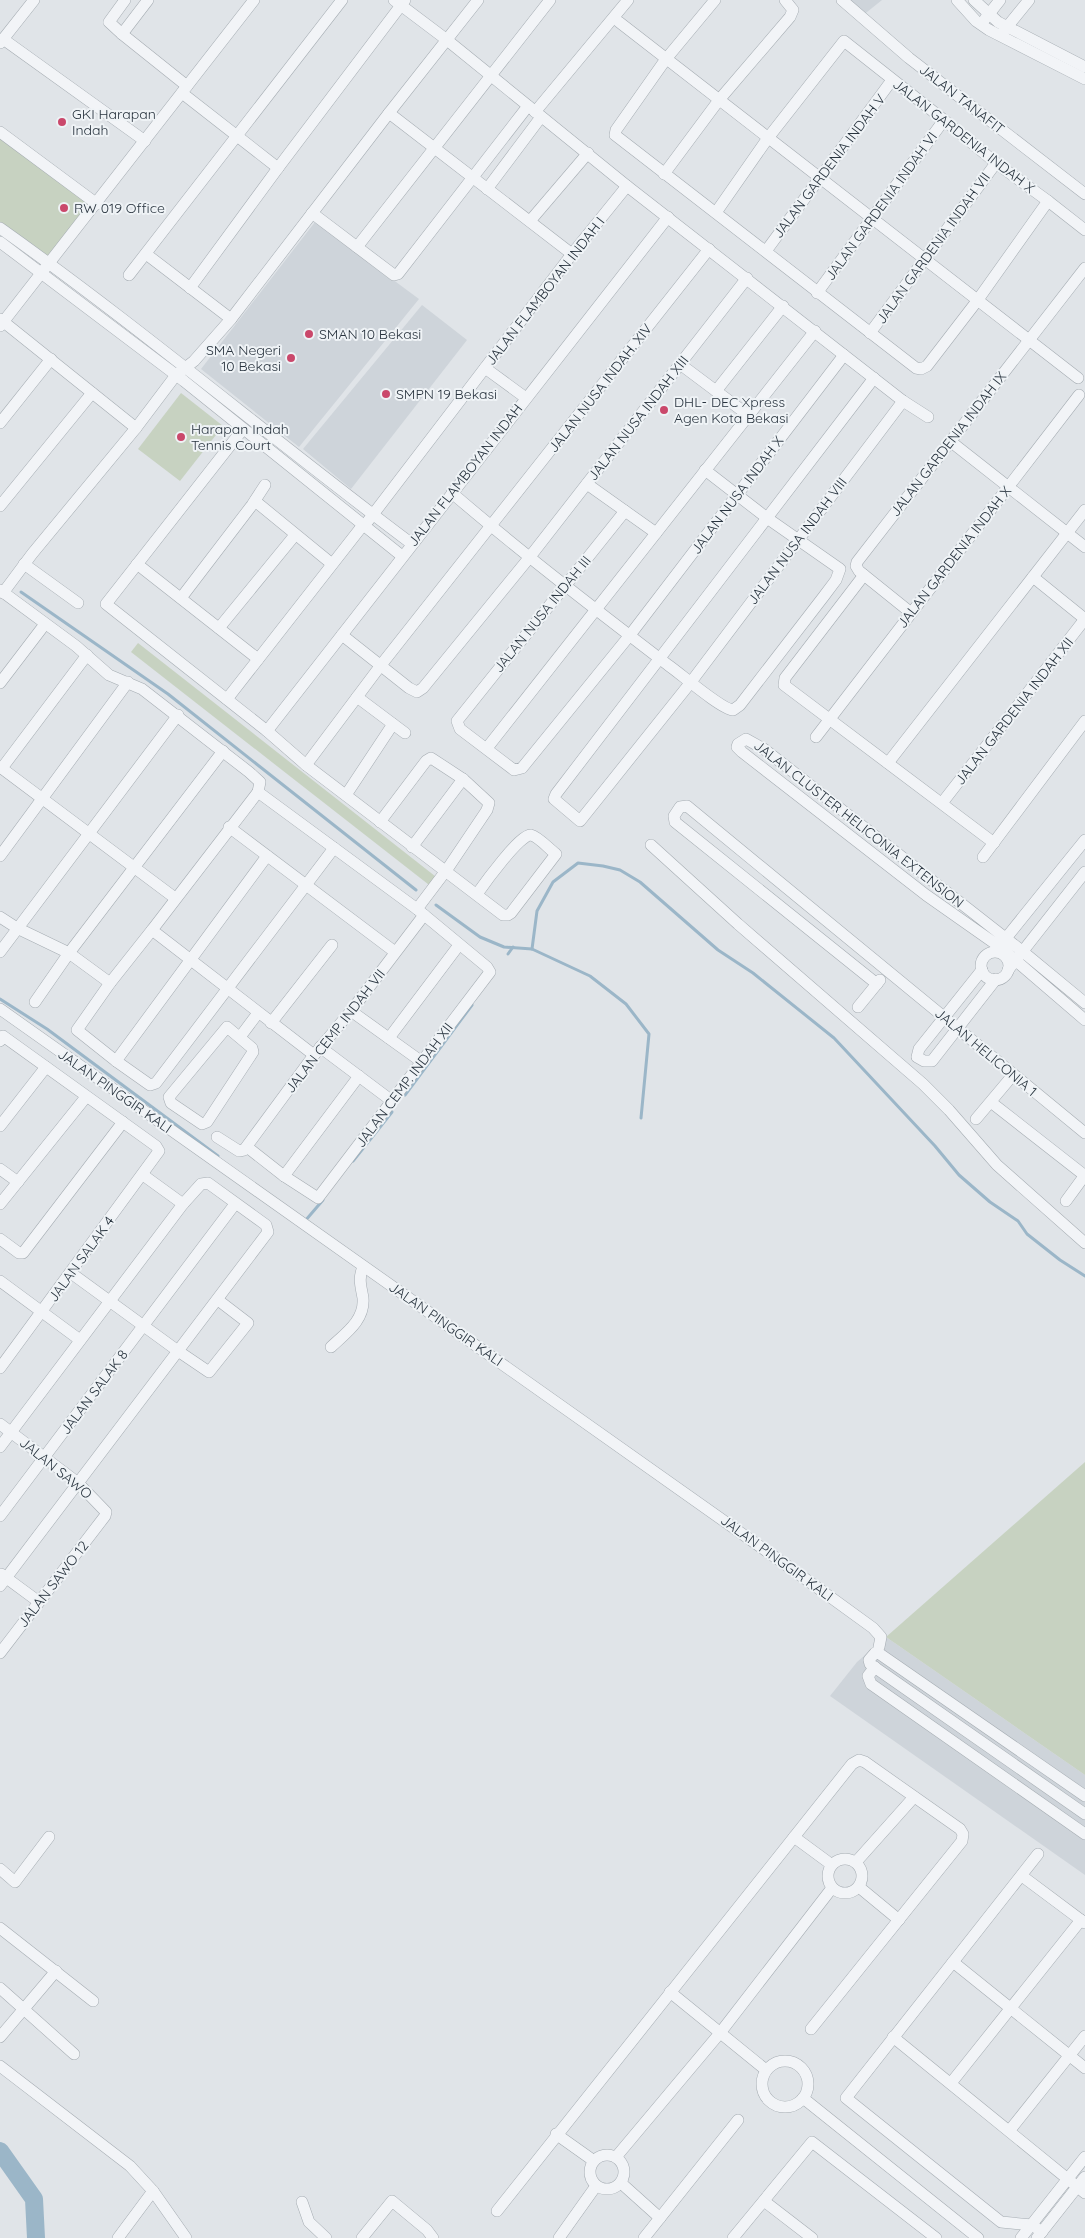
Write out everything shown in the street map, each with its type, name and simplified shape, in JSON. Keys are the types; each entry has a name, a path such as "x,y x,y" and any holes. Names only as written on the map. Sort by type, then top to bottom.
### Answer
{"street":[{"path":"34,0 2,41 145,141"},
{"path":"125,0 109,22 236,135 278,168"},
{"path":"122,34 148,0"},
{"path":"136,428 1,322 97,204 254,0"},
{"path":"129,275 342,0"},
{"path":"334,848 228,990 154,1084 148,1084 116,1061 77,1030 110,983 258,792 260,782 142,689 109,675 87,655 2,592 136,428 176,375 187,368 231,319 478,0"},
{"path":"357,247 550,0"},
{"path":"312,213 394,274 398,274 473,179 535,112 628,0"},
{"path":"715,0 666,59 616,130 616,135 918,369 927,366 977,301 1048,201"},
{"path":"664,174 719,100 790,17 793,10 785,0"},
{"name":"JALAN TANAFIT","path":"842,0 909,58 1085,194"},
{"path":"957,0 980,24 1004,31 1085,66"},
{"path":"974,0 1004,31 1085,80"},
{"path":"980,24 1000,0"},
{"path":"1004,31 1029,0"},
{"path":"190,288 400,2 588,153 667,220 747,278 903,401 928,417"},
{"path":"619,22 1029,341 1081,377 1075,389 1082,396"},
{"name":"JALAN GARDENIA INDAH X","path":"768,138 844,41 996,163 1085,230"},
{"name":"JALAN GARDENIA INDAH V","path":"766,251 892,80"},
{"path":"487,189 535,112"},
{"path":"389,113 572,254"},
{"name":"JALAN GARDENIA INDAH VI","path":"818,293 944,120"},
{"path":"0,132 97,204"},
{"path":"717,212 768,138"},
{"path":"530,221 588,153"},
{"name":"JALAN GARDENIA INDAH VII","path":"870,333 996,163"},
{"name":"JALAN FLAMBOYAN INDAH I","path":"227,699 332,564 373,515 572,254 627,186"},
{"name":"JALAN FLAMBOYAN INDAH","path":"267,731 402,556 667,220"},
{"path":"0,228 176,375 402,556"},
{"path":"0,242 45,267 187,368 412,544"},
{"name":"JALAN NUSA INDAH. XIV","path":"306,765 381,665 708,249"},
{"path":"146,254 231,319"},
{"name":"JALAN GARDENIA INDAH IX","path":"864,575 857,568 859,558 1085,268"},
{"name":"JALAN NUSA INDAH XIII","path":"381,665 414,691 423,688 529,558 747,278"},
{"path":"716,391 783,306"},
{"path":"486,748 815,331"},
{"name":"JALAN NUSA INDAH X","path":"486,748 514,770 522,768 630,635 844,355"},
{"path":"0,424 51,360"},
{"path":"680,364 748,415"},
{"path":"485,368 526,398"},
{"path":"660,658 874,378"},
{"path":"0,506 92,393"},
{"name":"JALAN GARDENIA INDAH X","path":"816,737 910,612 1082,396"},
{"name":"JALAN NUSA INDAH VIII","path":"660,658 554,797 555,801 580,821 691,682 903,401"},
{"path":"243,429 106,604 267,731 306,765 503,915 508,915 556,854 534,836 525,836 508,854 477,894"},
{"path":"950,441 1085,547"},
{"path":"452,493 565,586 728,709 735,710 831,586 839,574 839,568 767,518 705,470"},
{"path":"587,484 656,533"},
{"path":"180,598 255,501 265,485"},
{"path":"255,501 332,564"},
{"path":"888,763 1085,510"},
{"name":"JALAN NUSA INDAH III","path":"486,748 460,729 457,724 459,717 624,511"},
{"path":"219,628 295,535"},
{"path":"137,564 258,659"},
{"path":"22,568 78,604"},
{"path":"910,612 864,575 783,681 784,685 994,843"},
{"path":"1033,578 1085,619"},
{"name":"JALAN GARDENIA INDAH XII","path":"942,803 1085,619"},
{"path":"0,684 45,624"},
{"path":"342,635 381,665"},
{"path":"87,655 1,768 175,898"},
{"path":"0,856 5,840 42,798 128,682"},
{"path":"357,698 405,733"},
{"path":"0,952 178,716"},
{"path":"983,857 1085,721"},
{"path":"346,795 394,724"},
{"name":"JALAN CLUSTER HELICONIA EXTENSION","path":"746,739 764,748 1000,946 926,895 742,752 737,747 738,744 746,739"},
{"path":"35,1002 69,953 223,751"},
{"path":"380,822 426,760 432,759 463,779 412,847"},
{"name":"JALAN CEMP. INDAH VII","path":"247,1146 317,1051 352,1010 396,952 421,908 487,810 488,800 463,779"},
{"name":"JALAN CEMP. INDAH XII","path":"247,1146 284,1176 318,1198 490,972 487,967 459,945 421,908 334,848 258,792"},
{"name":"JALAN HELICONIA 1","path":"877,984 675,822 674,816 680,807 687,806 1085,1133"},
{"path":"229,827 396,952"},
{"path":"1085,840 1000,946 984,958 982,970 964,995 919,1049 917,1057 920,1060 932,1061 996,979 1005,975 1085,872"},
{"path":"651,844 738,924 923,1084 949,1110 997,1165 1085,1243"},
{"path":"116,1061 267,856"},
{"path":"0,917 17,928 69,953 110,983"},
{"path":"152,930 271,1023 359,1076 392,1101"},
{"path":"389,1038 459,945"},
{"path":"271,1023 332,946"},
{"path":"1000,946 1019,955 1085,1003"},
{"path":"1000,946 1000,953 1008,960 1008,970"},
{"path":"1019,955 1085,1020"},
{"path":"982,970 988,977 996,979"},
{"path":"858,1007 887,971"},
{"path":"964,995 976,1005"},
{"name":"JALAN PINGGIR KALI","path":"0,1009 642,1461 866,1623 881,1637 879,1647"},
{"path":"352,1010 422,1062"},
{"path":"240,1038 258,1012"},
{"path":"227,1027 240,1038 252,1048 253,1052 205,1124 200,1123 170,1103 168,1099 170,1095 224,1028 227,1027"},
{"path":"0,1041 3,1036 123,1122 24,1252 19,1253 0,1238"},
{"path":"0,1126 46,1067"},
{"path":"976,1120 1013,1075"},
{"path":"284,1176 359,1076"},
{"path":"0,1204 86,1097"},
{"path":"992,1102 1085,1175 1066,1201"},
{"name":"JALAN SALAK 4","path":"0,1368 159,1151 158,1148 123,1122"},
{"path":"217,1137 239,1151 242,1151 247,1146"},
{"path":"0,1169 18,1182"},
{"path":"143,1175 182,1204"},
{"path":"0,1447 182,1204 204,1183 266,1225 268,1229 218,1300 2,1579 39,1602"},
{"name":"JALAN SALAK 8","path":"0,1516 235,1204"},
{"path":"331,1347 357,1321 361,1313 363,1304 359,1280 363,1266"},
{"path":"71,1273 209,1372 248,1326 247,1321 218,1300"},
{"path":"1,1282 80,1340"},
{"name":"JALAN SAWO","path":"0,1424 78,1483 104,1508 105,1516"},
{"name":"JALAN SAWO 12","path":"0,1653 105,1516"},
{"path":"1085,1796 876,1652 869,1661 1085,1814"},
{"path":"875,1667 868,1676 871,1684 1085,1834"},
{"path":"497,2211 556,2134 852,1764 859,1760 960,1830 963,1834 962,1841 812,2029"},
{"path":"856,1862 914,1797"},
{"path":"0,1869 15,1882 49,1837"},
{"path":"794,1837 832,1865"},
{"path":"1038,1854 846,2094 848,2101 1001,2222 1032,2225 1039,2235 1081,2190 1085,2177"},
{"path":"848,1858 856,1862 862,1869 863,1878 859,1886 852,1892 843,1893 832,1888 828,1873 832,1865 839,1860 848,1858"},
{"path":"951,2083 1010,2008 1083,1921 1022,1876"},
{"path":"859,1886 899,1920"},
{"path":"616,2157 720,2033 832,1888"},
{"path":"0,1928 93,2001"},
{"path":"953,1962 1085,2068"},
{"path":"0,2037 56,1971"},
{"path":"0,1988 74,2054"},
{"path":"670,1992 766,2070"},
{"path":"893,2036 1081,2190"},
{"path":"1010,2130 1085,2036"},
{"path":"788,2061 799,2065 806,2075 808,2087 803,2098 793,2105 781,2107 770,2102 763,2093 762,2081 766,2070 776,2062 788,2061"},
{"path":"0,2066 59,2114 123,2161 153,2190 186,2238"},
{"path":"803,2098 978,2238"},
{"path":"644,2238 738,2120"},
{"path":"556,2134 594,2161"},
{"path":"732,2238 812,2142 936,2238"},
{"path":"600,2156 616,2157 623,2164 624,2174 621,2183 614,2188 604,2189 596,2186 591,2179 590,2170 594,2161 600,2156"},
{"path":"1021,2238 1085,2157"},
{"path":"621,2183 660,2218"},
{"path":"558,2238 596,2186"},
{"path":"118,2238 153,2190"},
{"path":"362,2238 392,2201 427,2230 433,2238"},
{"path":"764,2201 812,2238"},
{"path":"302,2202 309,2222 326,2238"}],"shaded area":[{"path":"843,0 882,0 862,16"},
{"name":"SMAN 10 Bekasi","path":"315,222 419,299 299,447 201,369"},
{"name":"SMPN 19 Bekasi","path":"422,305 467,340 351,489 303,449"},
{"path":"886,1637 1085,1775 1085,1875 830,1696 857,1662"}],"green space":[{"path":"0,136 91,205 49,259 0,222"},
{"name":"Harapan Indah Tennis Court","path":"181,393 223,426 180,481 138,449"},
{"path":"138,643 440,880 433,888 131,652"},
{"path":"1085,1462 1085,1775 886,1637"}],"waterway":[{"path":"21,592 168,694 416,890"},
{"path":"532,949 537,911 553,882 578,863 620,870 640,882 718,950 753,973 834,1038 935,1146 959,1175 990,1202 1018,1221 1027,1234 1060,1260 1085,1276"},
{"path":"436,905 480,937 504,947 532,949 590,976 626,1004 649,1034 641,1118"},
{"path":"508,954 513,947"},
{"path":"0,999 47,1029 218,1156"},
{"path":"405,1095 472,1005"},
{"path":"353,1161 392,1112"},
{"path":"305,1221 323,1200"},
{"path":"0,2151 34,2199 36,2238"}],"place":[{"name":"GKI Harapan Indah","path":"62,122"},
{"name":"RW 019 Office","path":"64,208"},
{"name":"SMAN 10 Bekasi","path":"309,334"},
{"name":"SMA Negeri 10 Bekasi","path":"291,358"},
{"name":"SMPN 19 Bekasi","path":"386,394"},
{"name":"DHL- DEC Xpress Agen Kota Bekasi","path":"664,410"},
{"name":"Harapan Indah Tennis Court","path":"181,437"}]}
